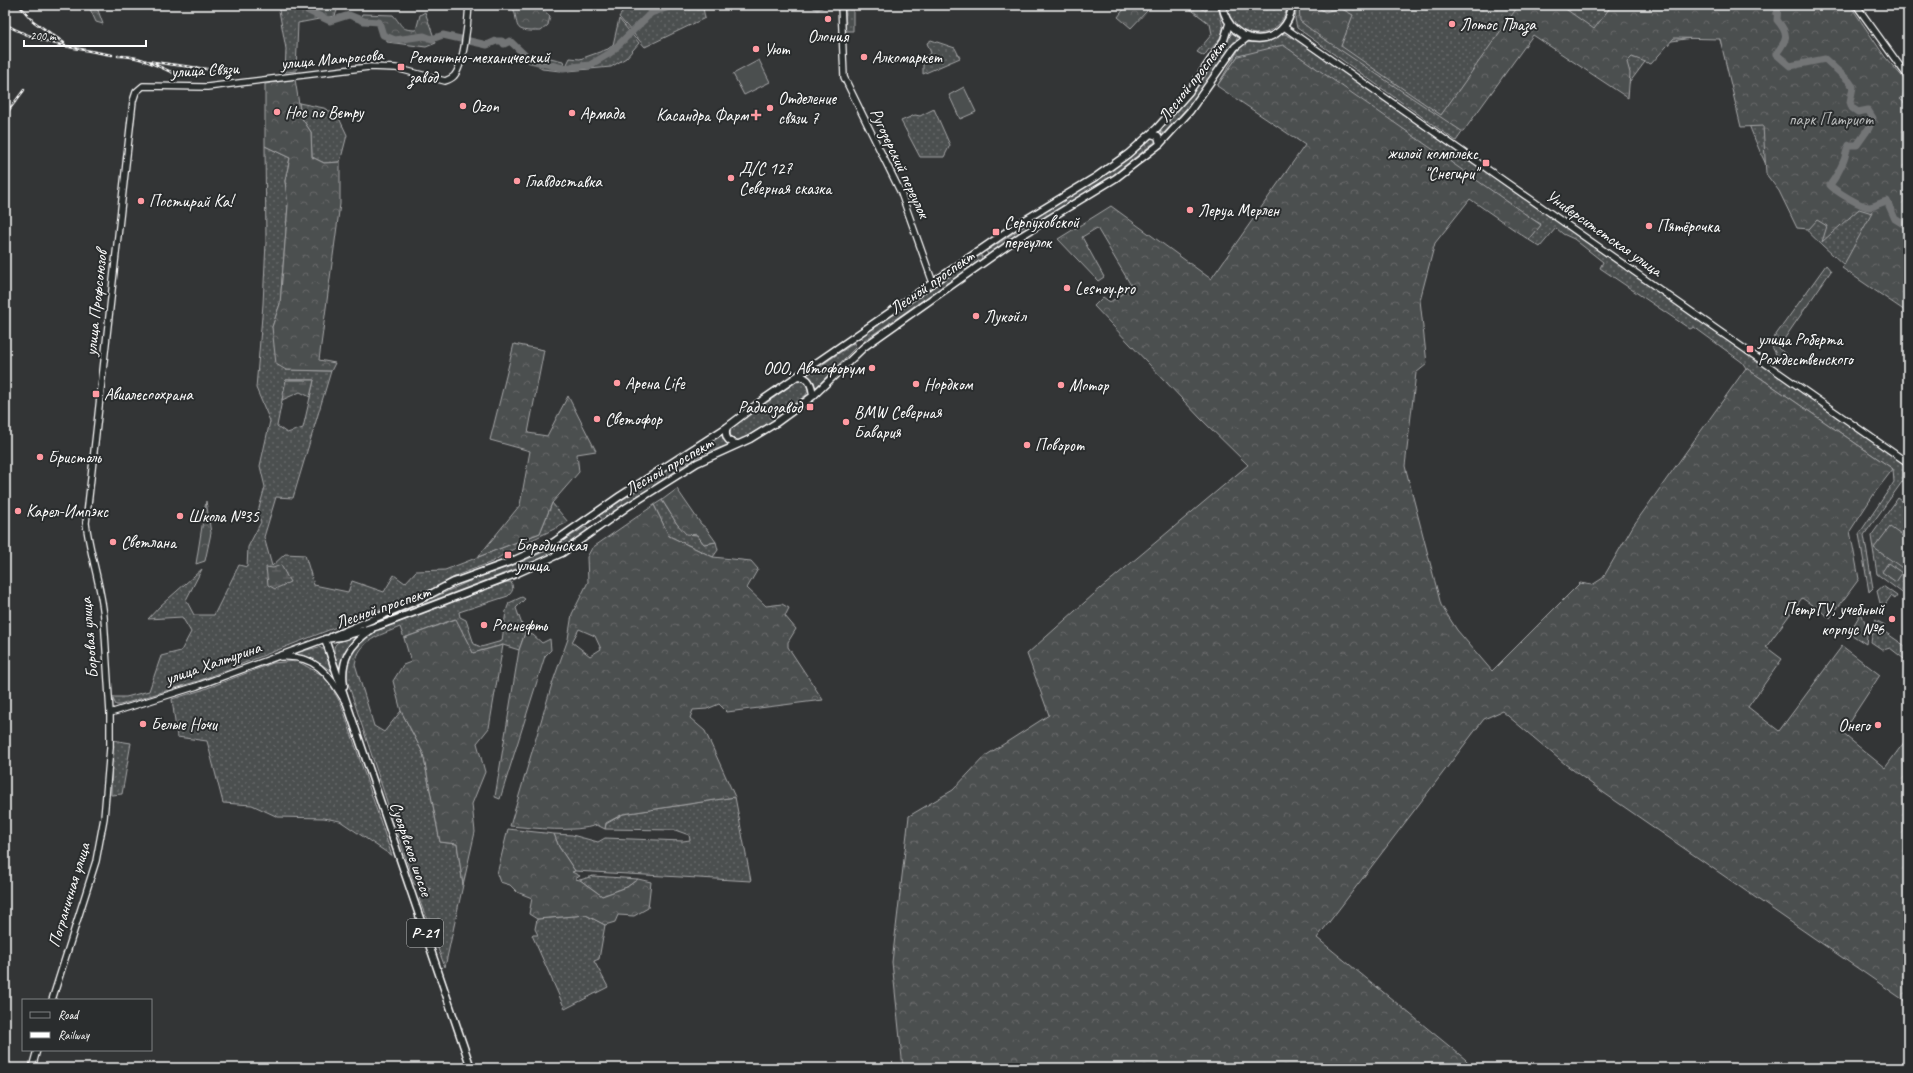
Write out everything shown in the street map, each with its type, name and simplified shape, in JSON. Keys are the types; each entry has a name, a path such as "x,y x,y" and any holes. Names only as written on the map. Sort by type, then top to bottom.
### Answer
{"main road":[{"name":"улица Матросова","path":"268,80 368,67 381,67 396,68 445,81 454,77 466,35 469,5"},
{"name":"Ругозерский переулок","path":"841,5 844,77 901,193 933,283"},
{"path":"1222,5 1224,15 1229,24 1237,32 1248,37 1267,37 1284,27 1289,20 1292,5"},
{"path":"1856,5 1908,77"},
{"name":"Лесной проспект","path":"326,639 425,597 454,582 531,553 554,542 620,496 727,427 798,376 1033,215 1103,172 1151,134 1189,92 1224,40 1229,24"},
{"name":"Университетская улица","path":"1284,27 1908,463"},
{"name":"Лесной проспект","path":"326,639 341,638 378,626 536,565 562,553 627,507 697,463 772,426 812,396 864,347 1039,224 1116,178 1160,144 1190,111 1235,47 1248,37"},
{"name":"улица Связи","path":"143,86 207,87 268,80"},
{"name":"улица Профсоюзов","path":"87,527 133,101 136,92 143,86"},
{"path":"1157,128 1160,135 1167,136"},
{"path":"1151,134 1158,136 1160,144"},
{"path":"980,251 986,255 987,260"},
{"path":"856,336 858,342 864,347"},
{"path":"798,376 804,377 809,381 812,388 812,396"},
{"path":"727,427 725,433 726,439 731,443 737,444"},
{"path":"596,513 597,518 604,524"},
{"path":"585,521 592,528 593,532"},
{"name":"Боровая улица","path":"87,527 89,546 103,602 110,713 110,748"},
{"path":"348,707 342,671 345,658 350,648 359,638 378,626"},
{"name":"улица Халтурина","path":"110,713 197,686 326,639"},
{"name":"Суоярвское шоссе","path":"326,639 471,1068"},
{"path":"275,657 299,657 319,667 329,675 348,707"},
{"name":"Пограничная улица","path":"52,999 96,861 104,818 110,748"},
{"path":"32,1068 37,1051"}],"green space":[{"path":"80,5 96,5 103,24 96,22 90,9 80,8"},
{"path":"278,5 339,5 335,16 298,23 296,71 285,72 286,49"},
{"path":"512,5 537,5 550,16 548,25 541,31 520,29"},
{"path":"627,5 710,5 703,8 705,18 645,47 619,17"},
{"path":"846,5 853,5 853,31 845,31"},
{"path":"1127,5 1146,5 1147,11 1131,28 1118,17"},
{"path":"1185,5 1195,5 1206,11 1206,5 1219,5 1223,32 1217,42 1204,56 1197,52 1212,34 1210,24"},
{"path":"1227,5 1287,5 1287,7 1283,19 1275,28 1256,34 1245,32 1237,26 1230,17"},
{"name":"парк Патриот","path":"1297,5 1845,5 1908,92 1908,190 1847,268 1803,227 1772,178 1742,107 1718,34 1659,43 1624,90 1532,32 1456,141 1297,28 1295,19"},
{"name":"парк Патриот","path":"1299,5 1314,5 1325,12 1340,8 1353,15 1341,46 1441,115 1519,5 1560,5 1594,29 1612,5 1850,5 1885,57 1908,83 1908,92 1900,99 1908,106 1908,313 1842,268 1872,213 1859,209 1822,242 1827,226 1817,220 1809,229 1797,228 1779,191 1766,174 1763,126 1741,127 1720,39 1674,38 1651,64 1632,57 1627,62 1630,73 1628,98 1533,35 1463,132 1318,35 1300,21"},
{"path":"425,12 436,43 426,47 387,42 381,20 362,19 361,16 362,14 393,15 404,28 416,30 420,15"},
{"path":"619,19 639,43 626,58 611,67 568,71 567,64 570,58 580,59 608,49 613,45"},
{"path":"1232,33 1238,37 1193,101 1164,133 1161,133 1161,129 1190,95"},
{"path":"1279,34 1285,34 1295,39 1906,465 1907,475 1864,535 1873,588 1869,592 1859,534 1894,482 1893,469 1746,368 1742,362 1694,327 1690,329 1600,268 1603,262 1574,239 1563,234 1556,228 1540,247 1529,240 1541,224 1238,56 1217,86 1239,49 1246,43 1260,41"},
{"path":"931,40 955,48 960,58 923,74 923,58 931,53 927,43"},
{"path":"1283,45 1541,225 1529,240 1470,199 1435,243 1420,300 1427,364 1416,373 1405,466 1441,605 1457,630 1492,671 1580,583 1592,585 1603,578 1633,526 1746,368 1893,469 1876,491 1850,531 1859,579 1830,618 1802,598 1766,647 1782,659 1748,707 1779,731 1842,646 1880,675 1842,733 1885,768 1908,737 1908,1003 1604,793 1565,764 1502,711 1484,719 1317,938 1474,1068 903,1068 892,962 909,816 953,790 985,756 1049,715 1027,654 1094,594 1248,465 1201,419 1094,306 1103,297 1110,302 1132,287 1097,228 1082,237 1104,277 1098,281 1058,239 1111,206 1211,279 1305,145 1217,86 1238,56"},
{"path":"546,57 563,61 564,64 561,71 542,69 539,67 541,60"},
{"path":"759,60 770,82 744,95 733,74"},
{"path":"295,79 301,117 311,132 312,157 324,163 340,162 340,204 319,360 335,363 331,371 286,370 276,364 272,327 280,304 288,205 285,181 290,158 265,146 265,84"},
{"path":"964,87 976,112 960,119 949,95"},
{"path":"299,103 324,108 338,116 347,135 340,162 324,163 312,157 311,132 301,117"},
{"path":"934,109 950,145 944,157 920,157 901,121 915,115 920,116"},
{"path":"1153,137 1157,137 1156,141 1109,178 1031,225 989,256 986,251 1047,210 1116,167"},
{"path":"265,146 290,158 285,181 288,205 280,304 272,327 286,370 331,371 293,498 276,497 264,537 272,566 285,554 305,555 314,585 348,592 352,581 384,592 394,575 405,583 416,571 445,570 540,533 552,503 568,522 506,553 492,562 458,575 424,593 198,681 116,705 112,697 126,697 149,691 161,656 181,651 191,632 182,617 148,619 160,606 202,569 186,600 194,615 214,615 239,565 247,567 248,547 261,522 257,515 265,487 260,466 270,421 256,388 263,304 266,242","holes":["286,380 314,380 303,428 287,433 277,426"]},
{"path":"978,256 982,256 981,260 865,340 862,339 862,336"},
{"path":"1826,265 1831,271 1778,348 1788,356 1784,362 1777,356 1770,343"},
{"path":"854,343 856,347 815,388 814,382 807,375"},
{"path":"514,344 544,350 528,433 547,436 568,396 596,451 577,454 579,472 552,503 540,533 478,557 520,505 530,451 490,440"},
{"path":"286,380 314,380 310,397 300,392 282,400"},
{"path":"799,380 807,384 809,389 806,395 772,421 741,440 736,441 731,437 730,432 732,427"},
{"path":"721,434 728,445 705,453 690,461 604,520 599,516 601,514"},
{"path":"677,489 701,524 706,528 716,542 704,544 697,535 686,534 677,524 662,500"},
{"path":"1898,498 1908,505 1908,591 1905,595 1877,574 1871,536"},
{"path":"662,500 677,524 697,535 704,544 716,542 718,550 713,557 669,536 654,505"},
{"path":"206,501 211,533 205,561 196,564"},
{"path":"654,505 669,536 713,557 751,561 758,569 747,588 766,606 782,604 789,608 785,616 796,629 788,642 788,647 823,700 727,712 719,704 707,709 693,710 690,718 705,731 735,797 623,814 606,823 605,829 597,825 577,829 542,829 510,826 552,684 568,639 572,614 588,582 587,557 592,548","holes":["579,629 595,636 601,649 590,656 572,642"]},
{"path":"585,527 588,529 587,532 567,546 537,561 354,630 415,606 474,579 517,564 552,548"},
{"path":"1890,527 1908,540 1908,572 1874,548"},
{"path":"1888,563 1902,573 1896,582 1882,572"},
{"path":"281,565 290,582 275,589 268,585 266,567 273,568"},
{"path":"506,582 511,582 513,588 508,596 459,612 460,617 466,620 474,644 481,647 502,641 506,611 509,603 522,597 525,599 516,608 525,633 519,650 503,645 473,653 455,619 404,638 400,627 378,636 361,649 355,664 374,726 384,732 401,711 423,753 440,842 457,844 463,885 445,967 419,899 431,889 414,884 347,680 349,657 355,646 373,632"},
{"path":"1883,586 1897,596 1895,599 1891,596 1884,606 1880,603 1877,591"},
{"path":"1861,613 1868,629 1866,644 1849,633"},
{"path":"456,619 473,653 503,645 489,728 477,743 485,772 472,804 475,832 463,885 457,844 440,842 423,753 401,711 393,681 403,665 411,662 404,638"},
{"path":"1875,620 1885,625 1882,630 1908,648 1908,662 1890,648 1883,650 1871,642"},
{"path":"525,633 533,635 542,643 550,639 551,650 545,656 500,799 495,797 519,650"},
{"path":"359,635 347,651 340,671 334,649 335,646 342,640"},
{"path":"319,647 325,650 331,671 321,664 294,653"},
{"path":"297,661 326,677 342,706 392,856 340,821 324,818 278,817 252,805 223,803 207,741 177,737 172,699 202,690 273,663"},
{"path":"112,740 131,743 122,794 111,795"},
{"path":"735,797 751,881 575,871 559,847 554,834 572,835 598,842 605,838 690,840 689,835 675,830 605,829 606,824 623,814"},
{"path":"508,829 554,834 559,847 575,871 572,872 580,876 575,879 580,880 602,896 627,887 638,879 651,882 648,908 634,916 618,915 615,922 605,925 586,915 537,919 529,914 532,898 517,892 510,885 500,882 497,874"},
{"path":"593,876 638,879 627,887 602,896 580,880"},
{"path":"586,915 605,925 599,959 594,961 608,987 565,1009 532,935 538,935 535,929 537,919"}],"waterway":[{"path":"296,5 330,21 349,15 364,21 379,22 383,35 395,40 424,36 432,39 443,35 487,45 496,41 502,41 504,44 510,41 530,60 563,68 590,65 610,53 651,13 675,5"},
{"path":"815,5 817,7 821,5"},
{"path":"1778,5 1777,20 1784,30 1786,37 1783,45 1776,54 1790,66 1825,59 1849,81 1853,87 1850,102 1852,108 1858,112 1868,110 1873,118 1869,128 1857,145 1849,145 1841,167 1830,185 1849,198 1869,207 1887,201 1895,219 1908,227"}],"railway":[{"path":"19,5 33,21 64,43"},
{"path":"5,24 30,36 43,40 112,55"},
{"path":"118,56 141,59 176,74"},
{"path":"146,61 214,70"},
{"path":"5,115 24,90"}],"place":[{"name":"Олония","path":"828,19"},
{"name":"Лотос Плаза","path":"1452,24"},
{"name":"Уют","path":"756,49"},
{"name":"Алкомаркет","path":"864,57"},
{"name":"Ремонтно-механический завод","path":"401,67"},
{"name":"Ozon","path":"463,106"},
{"name":"Отделение связи 7","path":"770,108"},
{"name":"Нос по Ветру","path":"277,112"},
{"name":"Армада","path":"572,113"},
{"name":"Касандра Фарм","path":"756,115"},
{"name":"жилой комплекс \"Снегири\"","path":"1486,163"},
{"name":"Д/С 127 Северная сказка","path":"731,178"},
{"name":"Главдоставка","path":"517,181"},
{"name":"Постирай Ка!","path":"141,201"},
{"name":"Леруа Мерлен","path":"1190,210"},
{"name":"Пятёрочка","path":"1649,226"},
{"name":"Серпуховской переулок","path":"996,232"},
{"name":"Lesnoy.pro","path":"1067,288"},
{"name":"Лукойл","path":"976,316"},
{"name":"улица Роберта Рождественского","path":"1750,349"},
{"name":"ООО, Автофорум","path":"872,368"},
{"name":"Арена Life","path":"617,383"},
{"name":"Нордком","path":"916,384"},
{"name":"Мотор","path":"1061,385"},
{"name":"Авиалесоохрана","path":"96,394"},
{"name":"Радиозавод","path":"810,407"},
{"name":"Светофор","path":"597,419"},
{"name":"BMW Северная Бавария","path":"846,422"},
{"name":"Поворот","path":"1027,445"},
{"name":"Бристоль","path":"40,457"},
{"name":"Карел-Импэкс","path":"18,511"},
{"name":"Школа №35","path":"180,516"},
{"name":"Светлана","path":"113,542"},
{"name":"Бородинская улица","path":"508,555"},
{"name":"ПетрГУ, учебный корпус №6","path":"1892,619"},
{"name":"Роснефть","path":"484,625"},
{"name":"Белые Ночи","path":"143,724"},
{"name":"Онего","path":"1878,725"}]}
